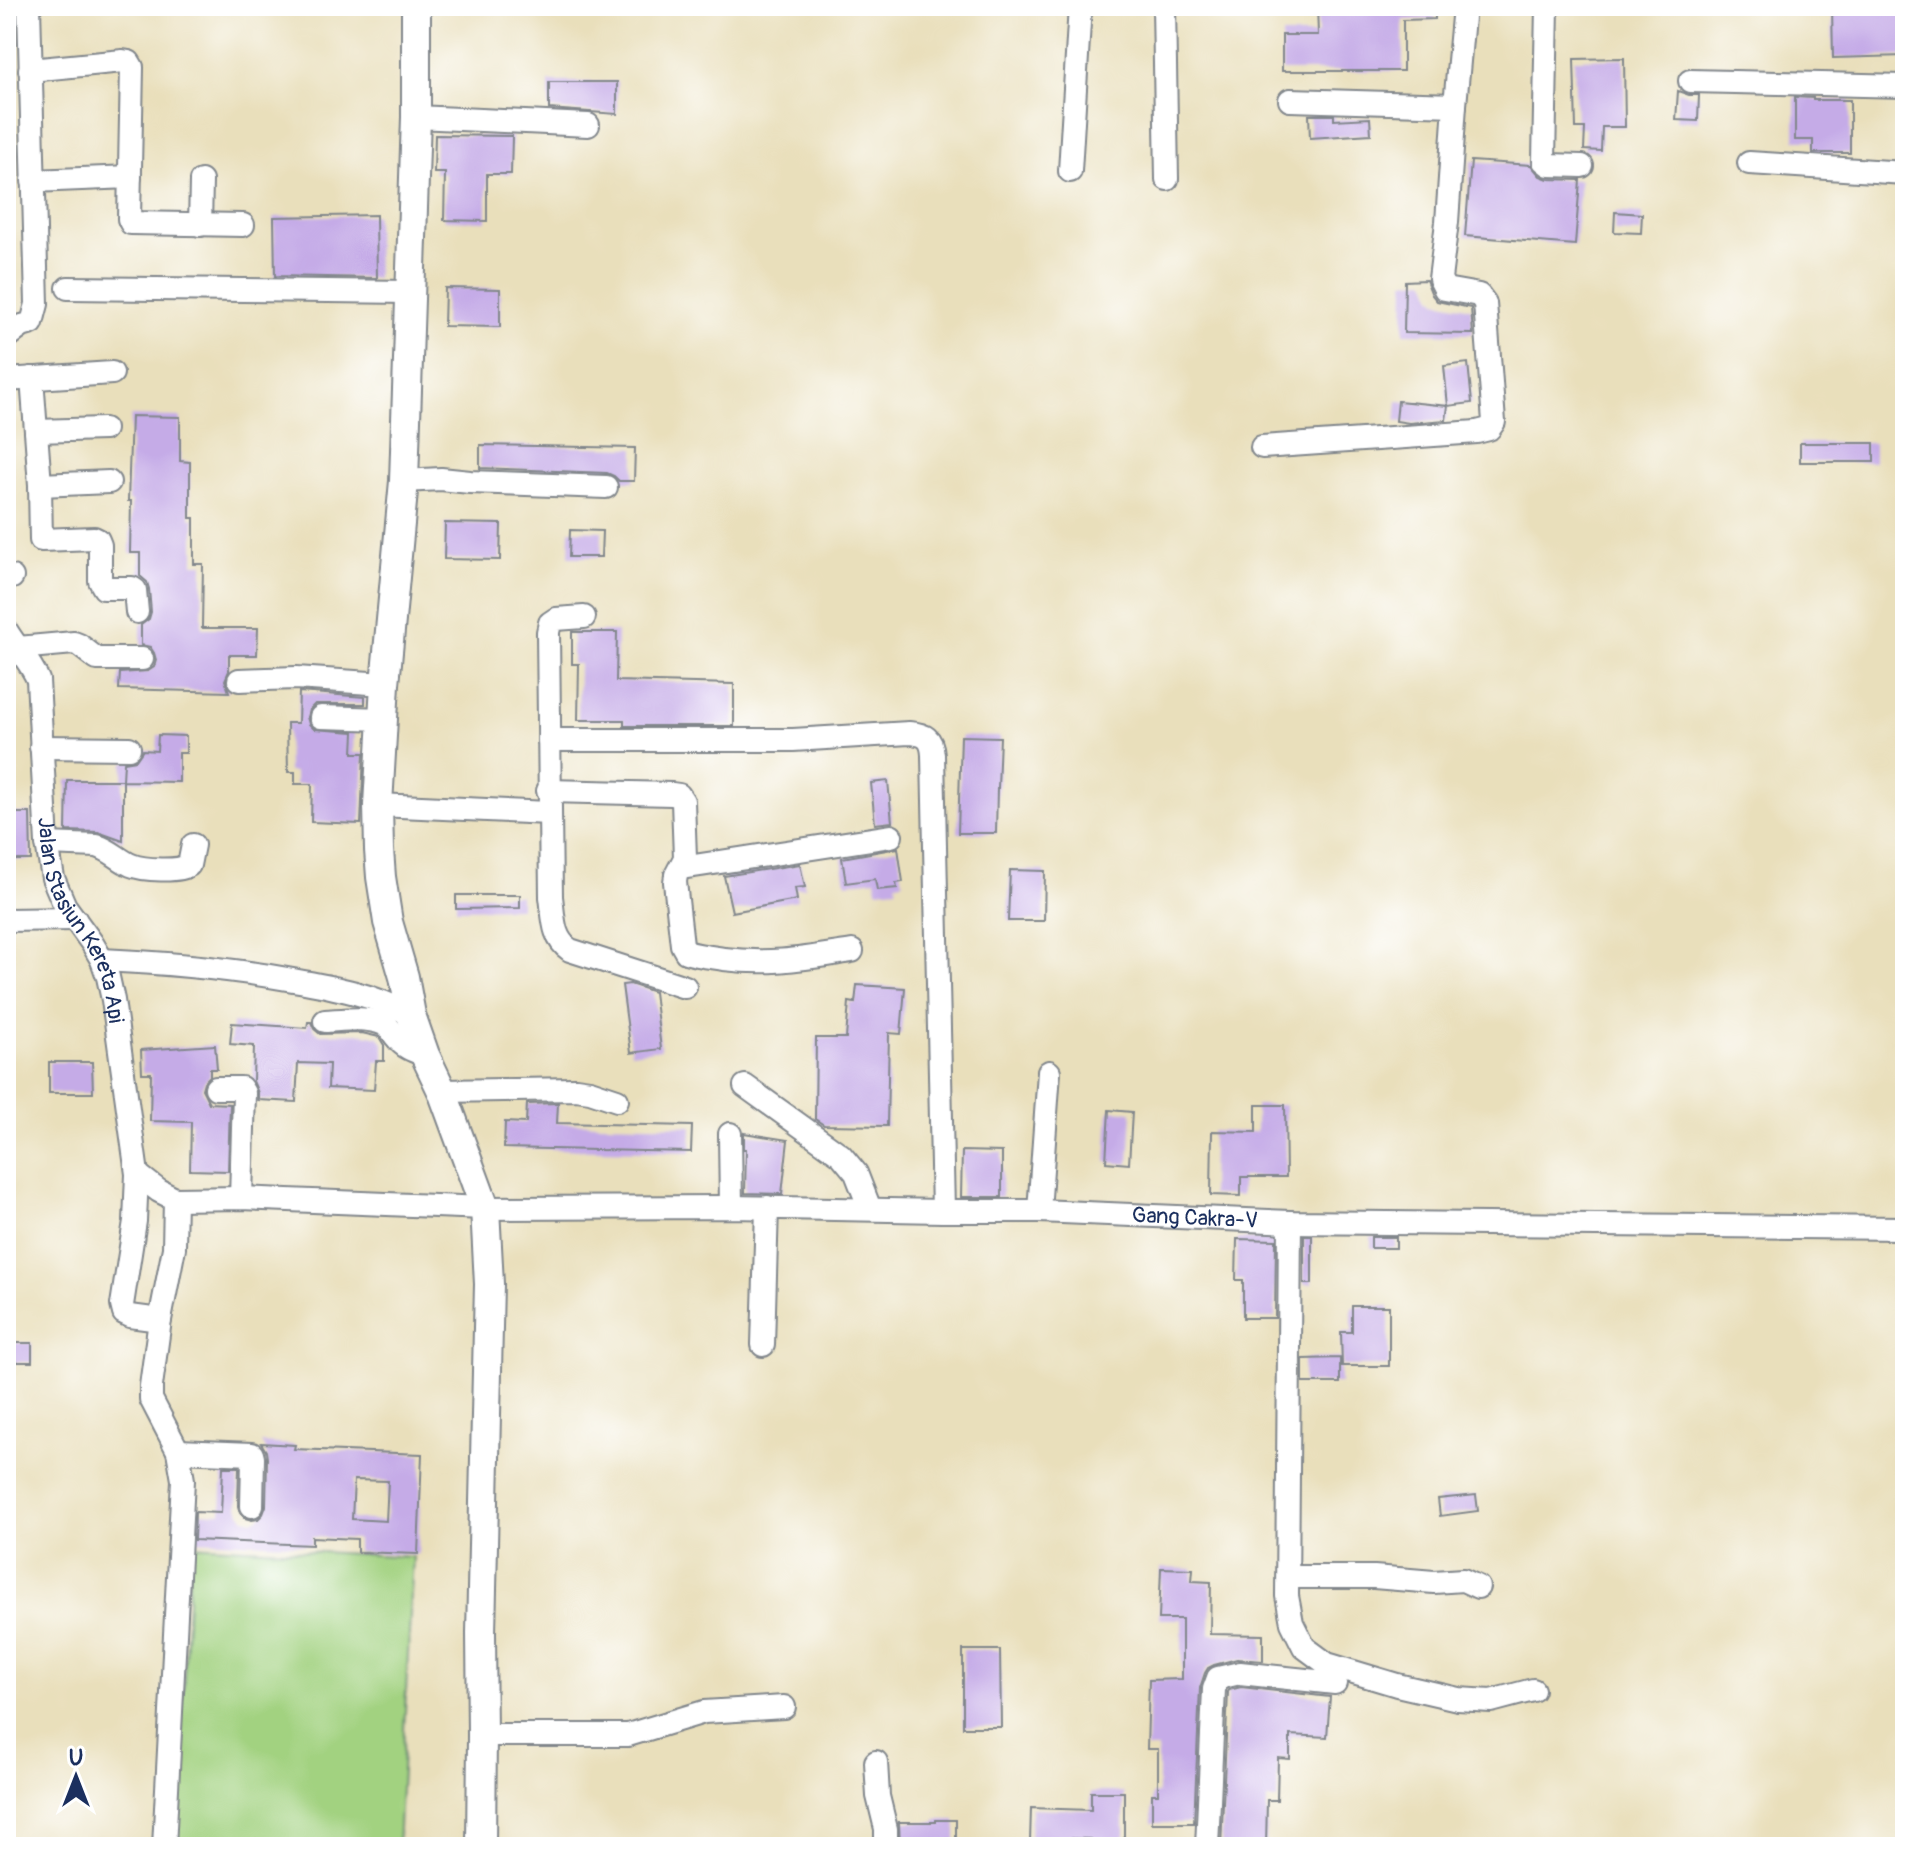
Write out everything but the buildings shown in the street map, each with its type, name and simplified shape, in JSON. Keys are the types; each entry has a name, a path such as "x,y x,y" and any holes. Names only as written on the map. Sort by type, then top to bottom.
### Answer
{"main road":[{"path":"416,6 416,117 404,481 385,684 378,805 381,877 388,922 411,1015 485,1208 489,1284 481,1603 481,1847"}],"street":[{"path":"6,338 32,323 37,312 29,6"},
{"path":"1070,171 1080,6"},
{"path":"1164,6 1167,179"},
{"path":"1262,447 1477,432 1489,429 1494,422 1485,303 1479,295 1445,289 1440,279 1464,6"},
{"path":"1547,6 1544,161 1549,165 1582,166"},
{"path":"30,70 129,62 132,67 131,223 243,225"},
{"path":"1690,81 1905,86"},
{"path":"1290,100 1455,105"},
{"path":"416,117 588,125"},
{"path":"1749,163 1905,173"},
{"path":"33,181 130,177"},
{"path":"200,225 201,181"},
{"path":"68,288 410,292"},
{"path":"6,331 6,338"},
{"path":"6,380 112,373"},
{"path":"32,378 41,540 98,540 100,581 104,588 135,590 137,612"},
{"path":"36,431 104,429"},
{"path":"404,481 441,479 606,487"},
{"path":"40,485 109,482"},
{"path":"584,617 556,619 550,623 548,632 551,897 556,936 570,950 685,987"},
{"path":"12,639 74,643 97,659 142,659"},
{"name":"Jalan Stasiun Kereta Api","path":"12,639 38,680 47,844 53,878 65,906 102,960 113,1000 137,1174 135,1221 122,1305 124,1313 130,1316 160,1320"},
{"path":"239,680 296,678 385,684"},
{"path":"321,717 384,719"},
{"path":"549,740 793,740 909,733 928,737 933,755 934,786 943,1211"},
{"path":"41,747 129,748"},
{"path":"378,805 549,802 679,795 683,801 685,858 675,882 682,945 686,952 753,963 784,962 852,951"},
{"path":"681,868 891,836"},
{"path":"47,844 97,846 133,866 181,869 189,865 193,845"},
{"path":"6,920 75,919"},
{"path":"102,960 235,969 374,998 411,1015"},
{"path":"325,1021 366,1020 383,1023 404,1045 425,1055"},
{"path":"1039,1211 1049,1072"},
{"path":"745,1086 841,1155 856,1173 870,1209"},
{"path":"216,1088 241,1088 244,1093 241,1198"},
{"path":"442,1091 576,1089 617,1100"},
{"path":"730,1134 731,1207"},
{"path":"137,1174 175,1199 174,1248 151,1386 151,1399 178,1451 183,1480 164,1847"},
{"name":"Gang Cakra-V","path":"175,1199 241,1198 485,1208 767,1207 1039,1211 1290,1222 1905,1228"},
{"path":"763,1345 767,1207"},
{"path":"1290,1222 1287,1596 1292,1623 1304,1647 1327,1664 1458,1699 1491,1701 1533,1690"},
{"path":"178,1451 252,1454 252,1506"},
{"path":"1288,1577 1374,1577 1420,1582 1463,1580 1478,1587"},
{"path":"1207,1847 1214,1689 1218,1678 1240,1673 1335,1683"},
{"path":"482,1735 628,1735 704,1712 784,1707"},
{"path":"876,1762 886,1847"}],"green space":[{"path":"191,1545 413,1557 398,1847 175,1847"}]}
